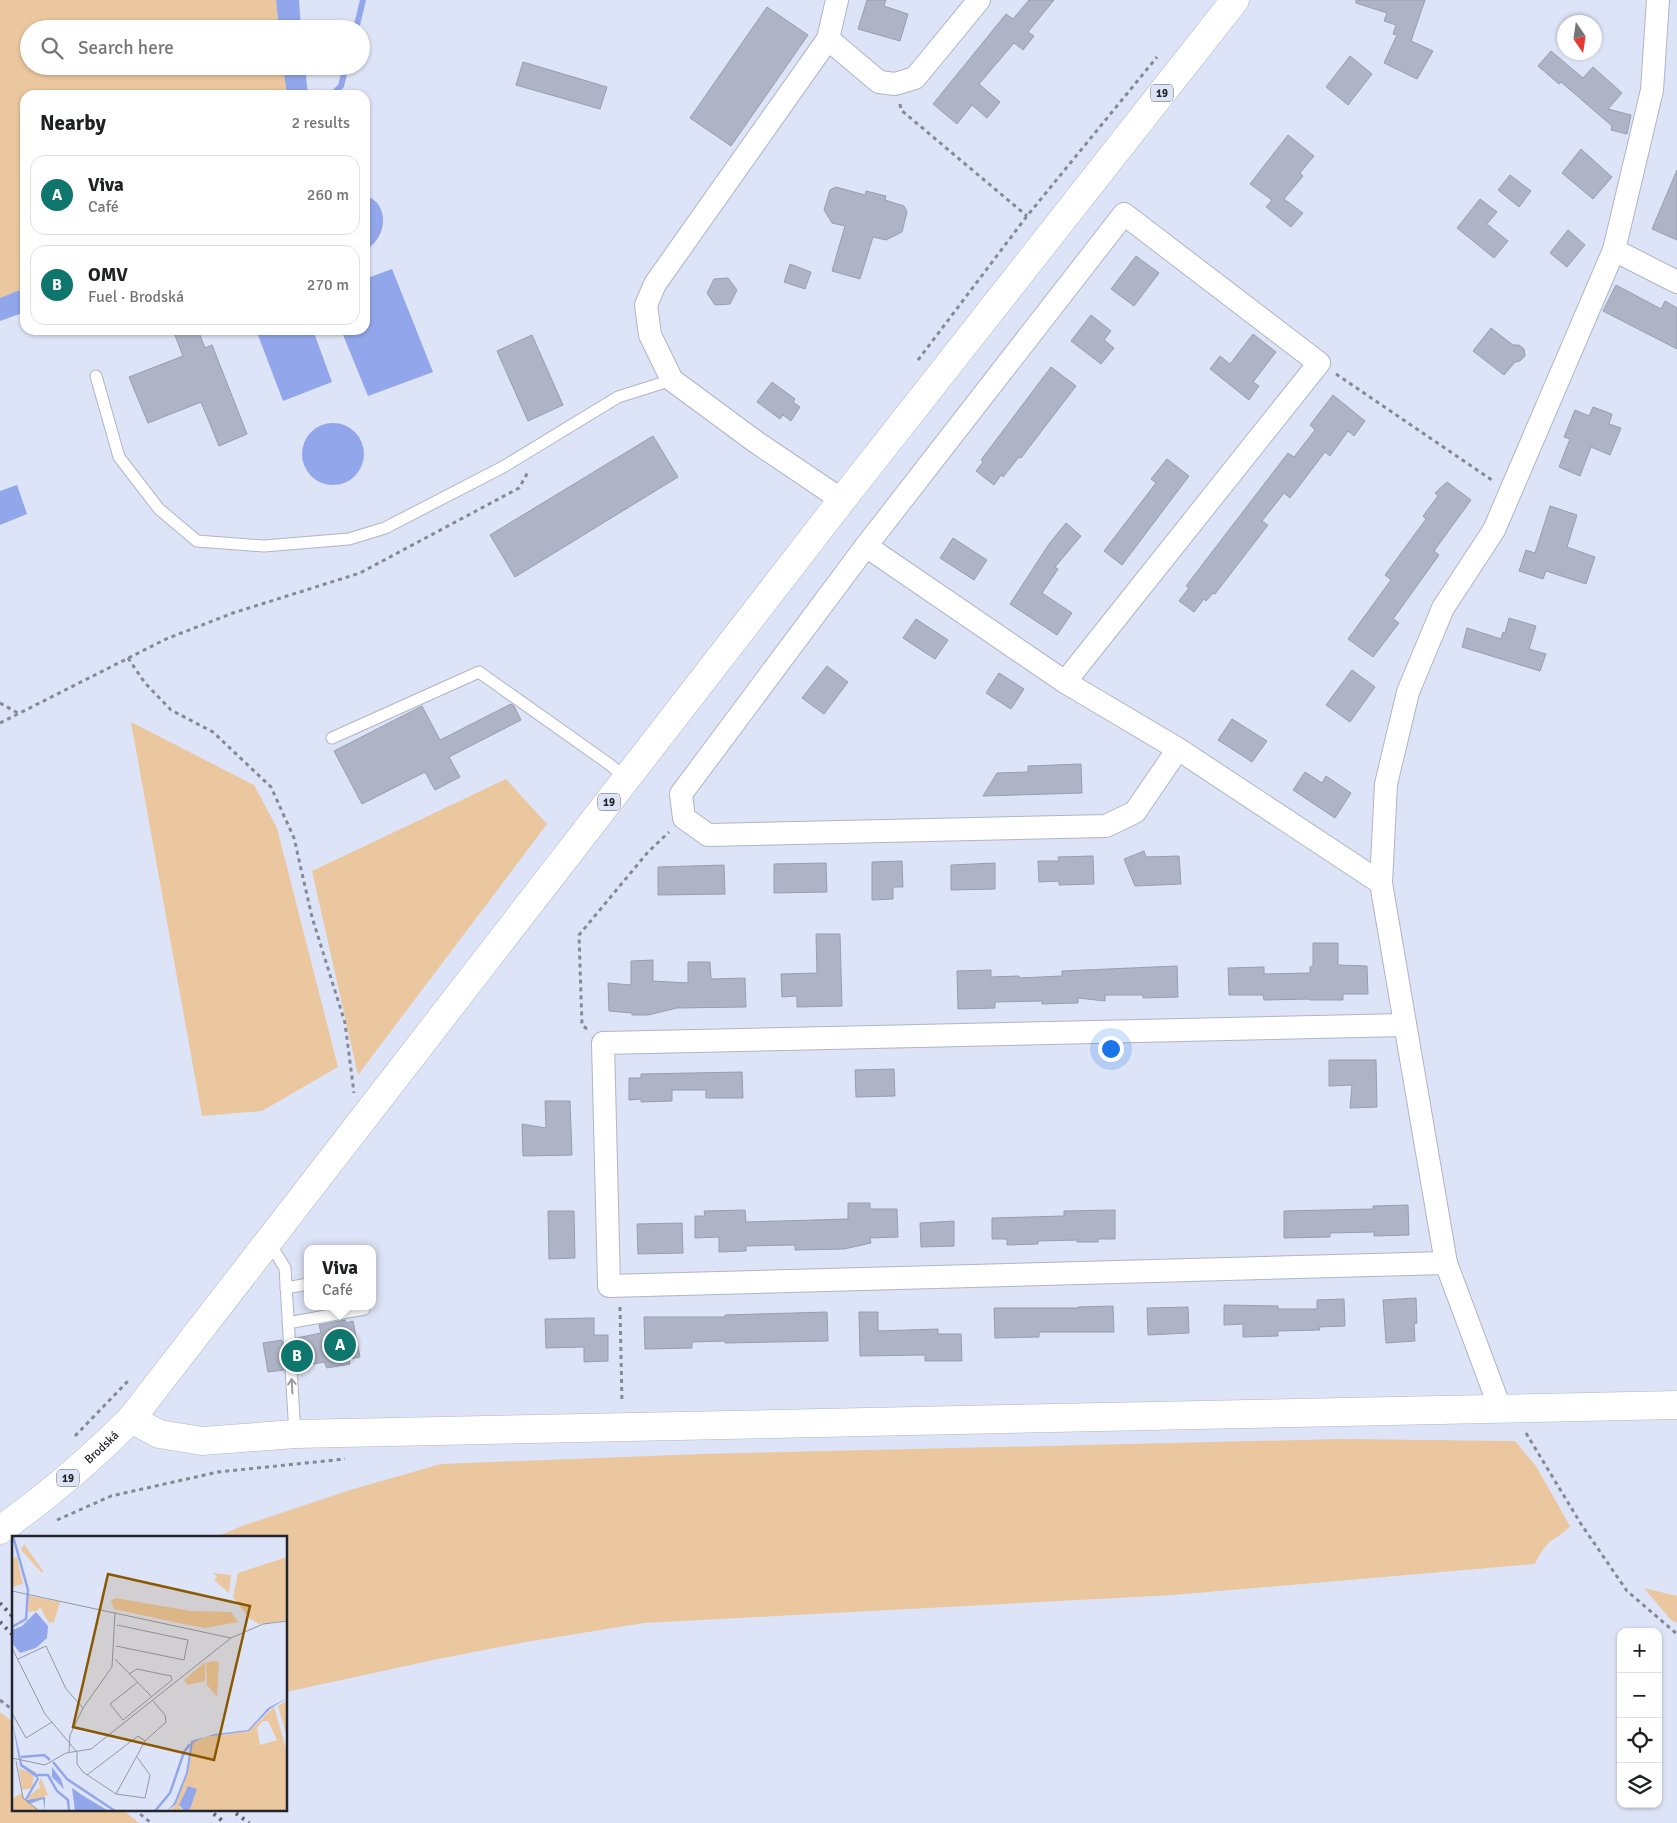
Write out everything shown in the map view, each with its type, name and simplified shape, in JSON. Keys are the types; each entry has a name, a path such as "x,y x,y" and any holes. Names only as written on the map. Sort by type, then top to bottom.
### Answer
{"main road":[{"name":"19","path":"131,1419 270,1242 842,500 1235,0"},
{"path":"131,1419 159,1434 202,1441 295,1434 1677,1405"},
{"name":"Brodská","path":"0,1530 81,1467 131,1419"}],"street":[{"path":"837,0 828,39 655,284 646,305 650,336 672,380 756,442 842,500"},
{"path":"828,39 880,82 895,84 915,78 979,0"},
{"path":"1500,1408 1446,1263 1381,883 1386,784 1408,692 1443,608 1494,530 1614,250 1652,90 1658,0"},
{"path":"1065,682 1319,363 1124,214 866,546 681,794 684,818 708,835 1106,826 1135,812 1178,749"},
{"path":"1614,250 1677,282"},
{"path":"866,546 1065,682 1178,749 1381,883"},
{"path":"1405,1025 603,1043 608,1286 1446,1263"}],"lane":[{"path":"96,376 119,457 159,509 197,541 264,546 349,539 385,528 436,503 544,443 618,397 672,380"},
{"path":"332,738 479,672 609,764 627,779"},
{"path":"270,1242 285,1268 295,1434"},
{"path":"286,1288 304,1285"},
{"path":"288,1323 364,1310"}],"path":[{"path":"916,363 1027,216 1159,54"},
{"path":"895,84 901,110 1027,216"},
{"path":"1319,363 1510,492"},
{"path":"0,723 166,639 233,613 360,573 519,488 544,443"},
{"path":"128,658 145,684 171,710 213,732 271,787 294,838 312,917 344,1023 354,1093"},
{"path":"0,703 19,713"},
{"path":"603,1043 582,1025 579,936 648,852 684,818"},
{"path":"620,1286 623,1428"},
{"path":"1525,1430 1581,1524 1627,1591 1677,1634"},
{"path":"53,1521 111,1496 218,1472 346,1459"},
{"path":"0,1700 12,1709"},
{"path":"135,1810 151,1823"}],"shaded area":[{"path":"0,0 276,0 278,20 20,20 20,75 284,75 286,90 20,90 20,290 0,298"},
{"path":"131,722 254,785 277,828 338,1067 262,1111 202,1116"},
{"path":"506,779 547,824 358,1075 312,871"},
{"path":"1341,1439 1515,1441 1536,1466 1570,1526 1546,1546 1535,1564 1173,1595 644,1623 526,1642 288,1692 288,1536 218,1536 242,1526 350,1490 441,1464 702,1454"},
{"path":"1644,1588 1677,1596 1677,1623 1671,1620"},
{"path":"0,1712 12,1721 12,1810 123,1810 139,1823 0,1823"}],"water":[{"path":"276,0 299,0 300,20 278,20"},
{"path":"284,75 306,75 307,90 286,90"},
{"path":"370,197 378,204 383,217 382,230 371,246"},
{"path":"392,269 433,372 368,396 343,335 370,335 370,277"},
{"path":"20,290 20,314 0,321 0,298"},
{"path":"258,335 315,335 332,382 283,401"},
{"path":"333,423 345,425 355,432 362,442 364,454 362,466 355,476 345,483 333,485 321,483 311,476 304,466 302,454 304,442 311,432 321,425"},
{"path":"17,485 27,514 0,525 0,491"}],"building":[{"path":"867,0 886,0 884,6 908,14 900,41 858,29"},
{"path":"1029,0 1054,0 1028,32 1034,36 1023,50 1014,43 979,84 1000,102 987,118 972,105 957,124 933,104 1006,14 1013,19"},
{"path":"1356,0 1425,0 1411,41 1433,51 1417,79 1384,63 1397,35 1393,34 1396,25 1384,21 1387,13 1356,3"},
{"path":"767,7 808,35 731,146 690,118"},
{"path":"1551,51 1557,56 1557,60 1562,60 1583,78 1593,67 1622,93 1608,109 1631,115 1627,134 1611,130 1612,126 1561,82 1559,84 1538,66"},
{"path":"1350,56 1372,74 1348,105 1326,87"},
{"path":"523,62 607,87 600,109 516,85"},
{"path":"1288,135 1314,156 1300,173 1303,176 1284,199 1303,213 1291,227 1266,207 1272,200 1250,184"},
{"path":"1581,149 1612,177 1593,199 1562,173"},
{"path":"1677,170 1677,240 1652,229"},
{"path":"1510,175 1531,191 1519,207 1498,190"},
{"path":"836,187 865,195 866,191 886,196 885,200 904,206 907,212 902,232 886,240 873,237 860,279 832,271 845,226 832,223 824,210 830,190"},
{"path":"1480,199 1497,212 1487,224 1508,241 1494,258 1457,228"},
{"path":"1568,230 1585,245 1567,267 1550,253"},
{"path":"1136,256 1159,273 1134,306 1111,289"},
{"path":"790,264 811,272 805,289 784,282"},
{"path":"728,278 737,290 730,304 715,305 707,293 714,279"},
{"path":"1616,285 1661,309 1665,301 1677,308 1677,349 1603,311"},
{"path":"1091,315 1111,331 1104,340 1114,348 1101,364 1071,341"},
{"path":"1491,328 1513,345 1519,345 1524,349 1525,356 1520,361 1515,362 1504,375 1473,351"},
{"path":"1253,334 1276,352 1253,382 1259,386 1249,400 1210,369 1220,356 1230,364"},
{"path":"175,335 200,335 205,348 212,345 247,434 219,446 201,402 148,423 129,377 183,356"},
{"path":"532,335 563,405 528,421 497,351"},
{"path":"1051,367 1076,386 1021,458 1019,457 1003,477 1001,475 994,485 976,471 983,462 981,460"},
{"path":"772,382 795,399 793,402 800,407 791,421 783,415 780,419 757,402"},
{"path":"1333,395 1365,421 1354,436 1348,431 1330,456 1325,452 1290,498 1284,493 1262,521 1268,525 1215,594 1213,593 1206,601 1204,599 1194,612 1179,601 1189,588 1186,586 1288,453 1294,457 1315,430 1310,425"},
{"path":"1593,407 1612,414 1609,424 1621,428 1610,455 1591,447 1580,476 1559,467 1570,439 1564,437 1575,410 1589,416"},
{"path":"653,436 678,477 515,577 490,535"},
{"path":"1167,459 1189,476 1122,565 1104,551 1156,483 1151,479"},
{"path":"1447,482 1471,500 1434,551 1439,555 1393,619 1399,623 1373,657 1348,639 1391,580 1385,575 1426,519 1423,516 1438,496 1435,493"},
{"path":"1550,506 1577,515 1567,547 1595,557 1586,584 1546,571 1543,579 1519,571 1526,550 1535,553"},
{"path":"1066,523 1081,536 1055,567 1058,569 1042,593 1072,613 1057,635 1010,604 1049,544"},
{"path":"953,538 987,560 974,580 940,558"},
{"path":"1509,618 1536,626 1529,649 1546,654 1540,671 1462,647 1467,628 1501,639 1503,632 1505,633"},
{"path":"916,619 948,640 935,659 903,638"},
{"path":"827,666 848,682 824,714 802,698"},
{"path":"1352,670 1375,687 1350,722 1326,705"},
{"path":"999,673 1024,689 1011,709 986,693"},
{"path":"511,704 521,720 449,757 460,777 435,790 425,772 362,804 334,751 422,706 440,740"},
{"path":"1232,719 1267,741 1252,762 1218,740"},
{"path":"1081,764 1082,793 983,796 997,773 1028,772 1028,766"},
{"path":"1305,772 1322,783 1326,776 1351,793 1335,818 1293,790"},
{"path":"1144,851 1146,857 1179,856 1181,884 1135,886 1124,859"},
{"path":"1093,856 1094,884 1059,885 1059,881 1039,882 1038,861 1059,861 1058,857"},
{"path":"902,861 903,887 893,887 893,899 872,900 872,862"},
{"path":"826,863 827,892 774,893 774,864"},
{"path":"995,863 995,889 951,890 951,865"},
{"path":"724,865 725,894 658,895 658,867"},
{"path":"816,934 840,934 842,1006 797,1007 797,996 782,997 781,974 817,973"},
{"path":"1313,943 1338,943 1338,965 1367,966 1368,994 1343,994 1343,1000 1264,1000 1263,995 1229,995 1228,968 1264,967 1264,974 1310,973 1310,967 1313,966"},
{"path":"653,960 653,981 688,983 688,962 710,962 711,979 745,978 746,1007 677,1008 648,1015 632,1015 632,1013 609,1011 608,983 631,985 631,961"},
{"path":"1177,966 1178,997 1143,998 1143,995 1105,995 1105,1001 1078,998 1078,1003 1042,1004 1042,1001 995,1002 995,1008 958,1009 957,971 991,970 991,977 1019,976 1019,978 1062,976 1062,971"},
{"path":"1329,1060 1376,1060 1377,1107 1350,1108 1352,1085 1329,1086"},
{"path":"894,1069 895,1096 856,1097 855,1070"},
{"path":"742,1072 743,1098 706,1098 706,1090 672,1090 672,1101 641,1102 641,1099 629,1100 629,1078 641,1078 641,1074"},
{"path":"545,1101 570,1101 572,1155 523,1156 522,1124 546,1128"},
{"path":"848,1203 870,1203 870,1209 897,1209 898,1237 870,1238 871,1243 844,1249 795,1250 795,1245 746,1246 746,1251 719,1252 719,1237 695,1238 695,1216 705,1216 704,1211 745,1210 746,1222 848,1219"},
{"path":"1408,1205 1409,1235 1374,1236 1374,1232 1330,1233 1330,1237 1284,1238 1284,1211 1373,1209 1373,1206"},
{"path":"1115,1210 1115,1239 1098,1239 1098,1242 1077,1242 1077,1240 1038,1241 1038,1244 1007,1245 1007,1239 992,1239 992,1218 1064,1216 1064,1211"},
{"path":"548,1211 574,1211 575,1258 549,1259"},
{"path":"954,1221 954,1246 921,1247 920,1223"},
{"path":"682,1223 683,1253 638,1254 637,1224"},
{"path":"1416,1298 1417,1323 1414,1324 1415,1341 1386,1343 1383,1300"},
{"path":"1344,1299 1345,1326 1319,1327 1320,1330 1278,1331 1278,1336 1243,1337 1243,1324 1224,1325 1224,1305 1278,1306 1278,1309 1317,1309 1317,1300"},
{"path":"1113,1306 1114,1332 1039,1332 1039,1337 995,1338 994,1308"},
{"path":"1188,1307 1189,1333 1148,1335 1147,1308"},
{"path":"827,1312 828,1341 692,1342 692,1348 645,1349 644,1317 725,1317 725,1315"},
{"path":"859,1312 878,1312 878,1331 938,1329 938,1334 961,1334 962,1361 925,1361 925,1355 860,1356"},
{"path":"594,1318 594,1335 608,1335 608,1361 584,1362 584,1347 546,1348 545,1319"},
{"path":"345,1320 346,1323 353,1321 360,1357 349,1359 350,1364 327,1368 324,1362 298,1367 297,1338 321,1333 319,1325"},
{"path":"282,1340 284,1370 268,1372 263,1343"}],"waterway":[{"path":"358,20 363,0"},
{"path":"337,90 341,86 344,75"}],"railway":[{"path":"0,1603 12,1616"},
{"path":"0,1622 12,1634"},
{"path":"209,1810 225,1823"},
{"path":"231,1810 249,1823"}],"place":[{"name":"Viva","path":"340,1345"},
{"name":"OMV","path":"297,1356"}]}
